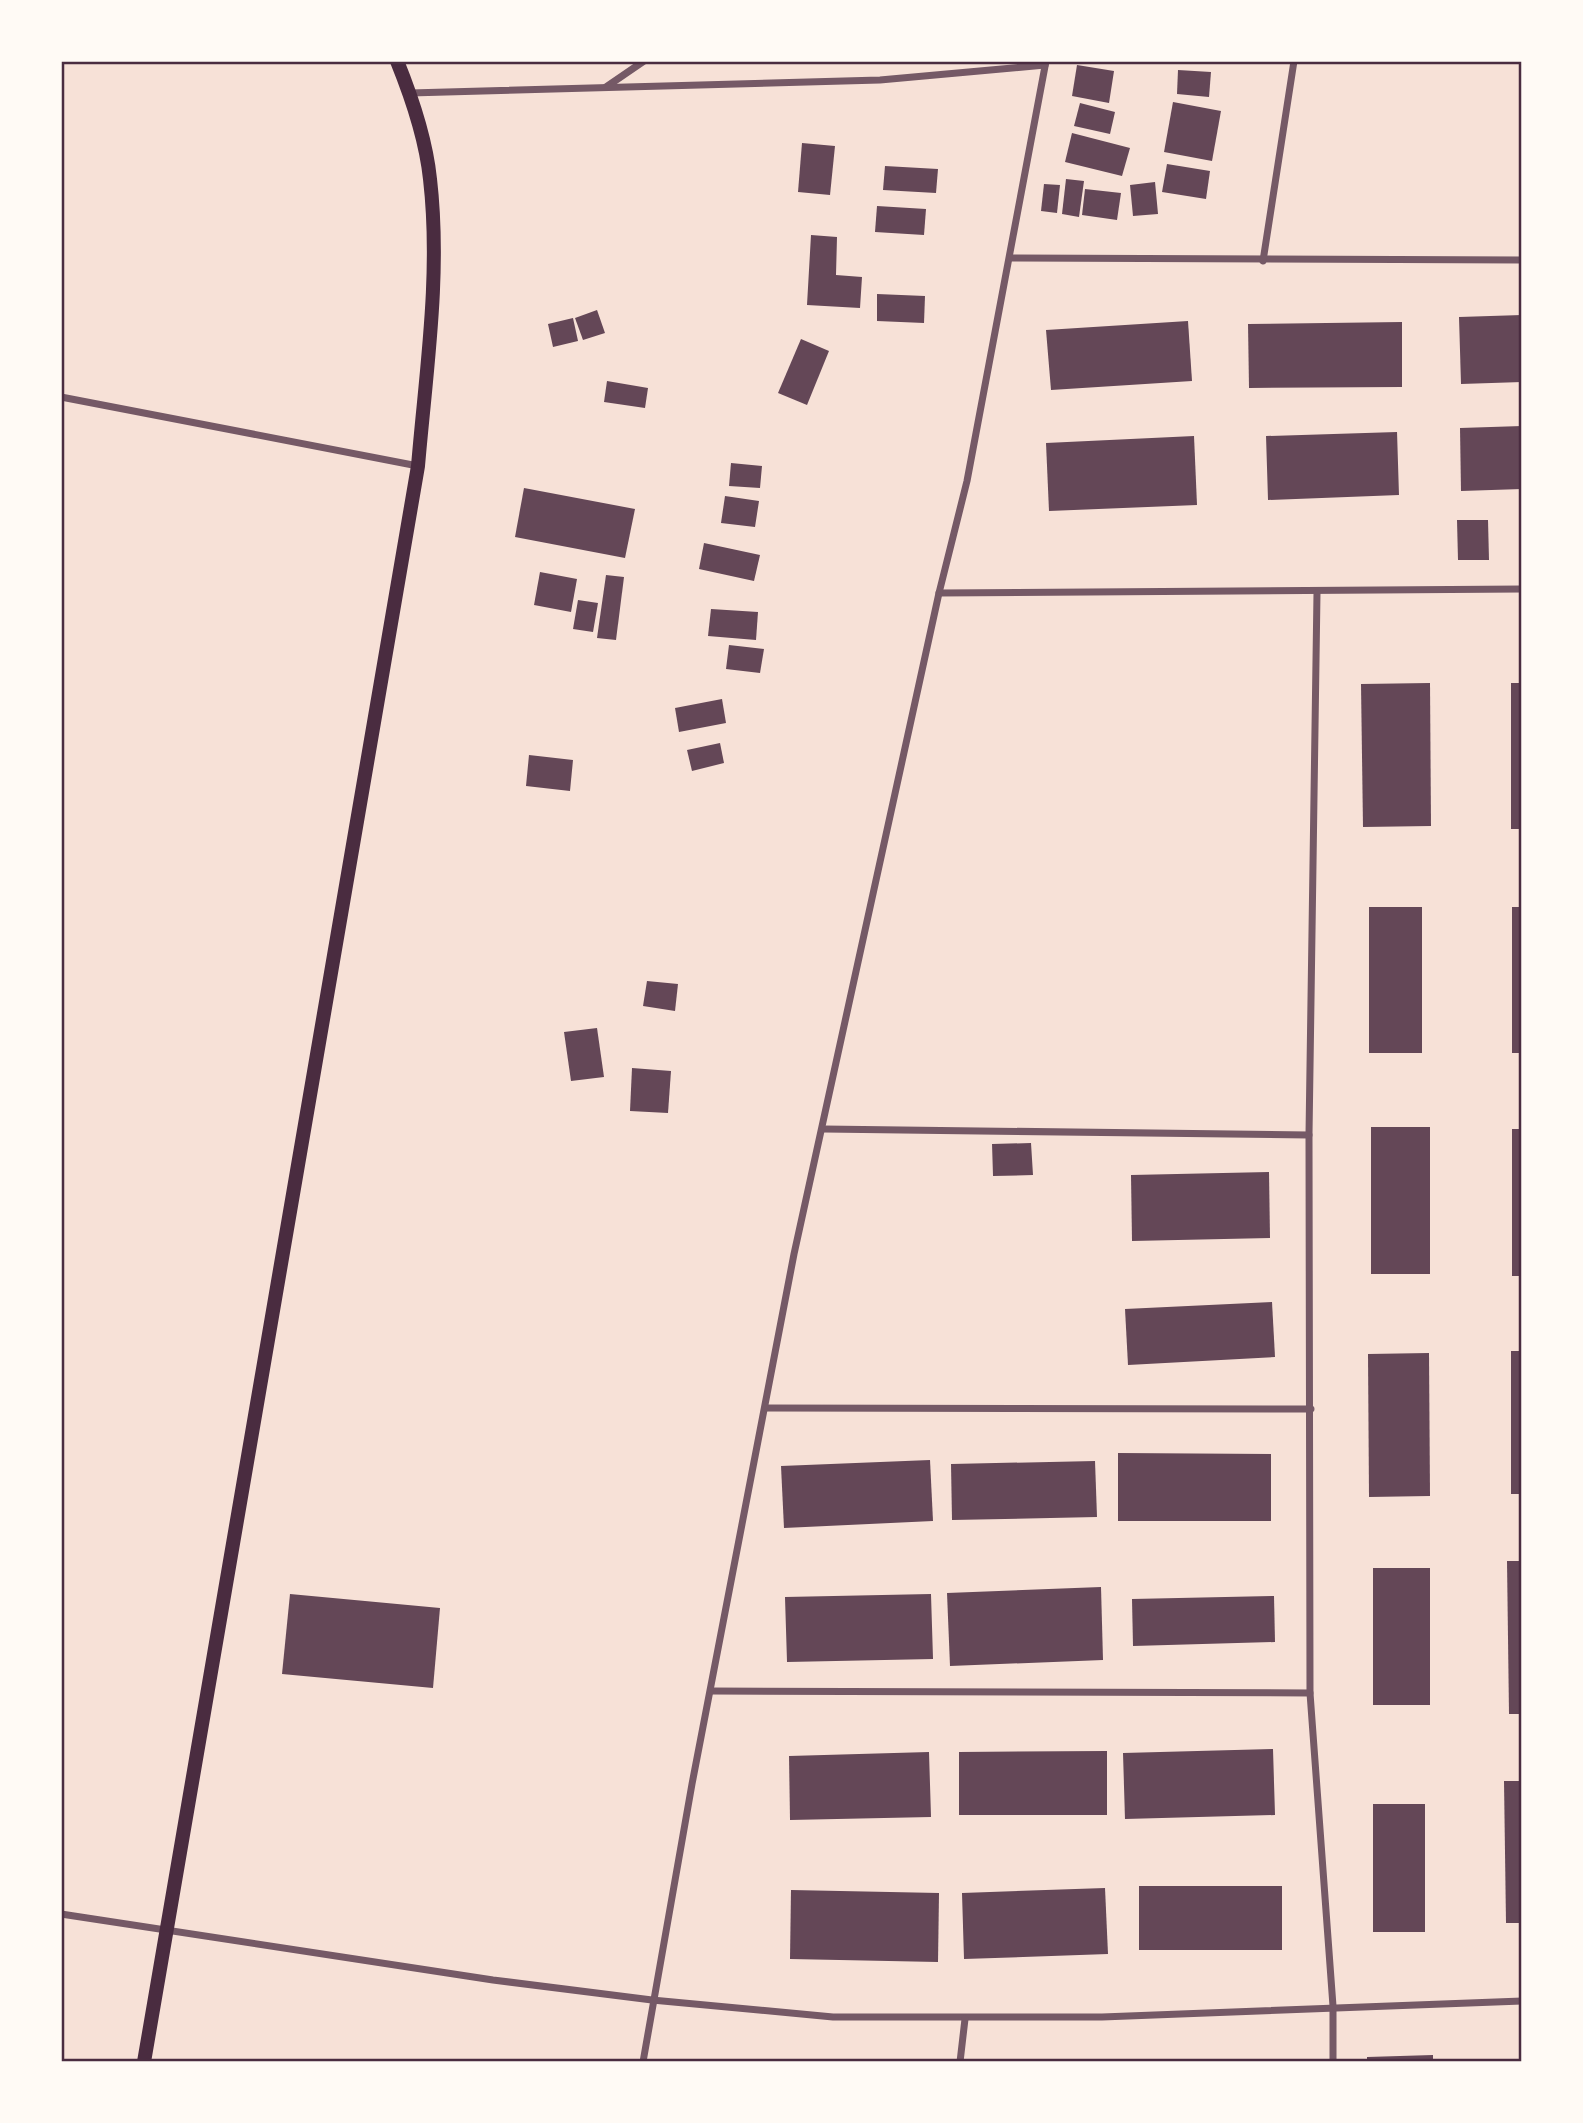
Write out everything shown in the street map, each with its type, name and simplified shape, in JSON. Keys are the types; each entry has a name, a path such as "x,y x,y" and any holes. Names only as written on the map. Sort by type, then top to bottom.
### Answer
{"main road":[{"path":"144,2062 418,466 434,284 430,178 410,93 397,61"}],"street":[{"path":"606,87 643,61"},
{"path":"1263,261 1294,61"},
{"path":"410,93 880,80 1045,63 1011,258 967,481 939,593 824,1129 794,1254 652,2000 643,2062"},
{"path":"1011,258 1522,260"},
{"path":"61,397 418,466"},
{"path":"939,593 1317,593 1522,589"},
{"path":"1317,593 1309,1135 1310,1693 1334,2007 1333,2062"},
{"path":"824,1129 1309,1135"},
{"path":"766,1408 1311,1409"},
{"path":"711,1691 1310,1693"},
{"path":"61,1914 493,1980 652,2000 833,2017 1102,2017 1522,2001"},
{"path":"960,2062 965,2019"}],"building":[{"path":"1077,65 1114,71 1109,103 1072,96"},
{"path":"1178,70 1211,72 1209,97 1177,94"},
{"path":"1173,102 1221,111 1212,161 1164,152"},
{"path":"1080,103 1115,112 1110,134 1074,126"},
{"path":"1072,133 1130,148 1122,176 1065,162"},
{"path":"802,143 835,146 830,195 798,192"},
{"path":"1167,164 1210,171 1206,199 1162,192"},
{"path":"885,166 938,169 936,193 883,190"},
{"path":"1066,179 1084,181 1079,217 1062,214"},
{"path":"1155,182 1158,214 1133,216 1130,185"},
{"path":"1044,184 1060,185 1057,213 1041,211"},
{"path":"1085,189 1121,193 1117,220 1082,215"},
{"path":"877,206 926,209 924,235 875,232"},
{"path":"811,235 837,237 836,275 862,277 860,308 807,305"},
{"path":"877,294 925,296 924,323 877,321"},
{"path":"597,310 605,333 583,340 575,318"},
{"path":"1522,315 1522,382 1461,384 1459,317"},
{"path":"573,318 578,341 553,347 548,324"},
{"path":"1188,321 1192,381 1051,390 1046,330"},
{"path":"1402,322 1402,387 1249,388 1248,324"},
{"path":"801,339 829,351 807,405 778,393"},
{"path":"607,381 648,388 645,408 604,402"},
{"path":"1522,426 1522,489 1461,491 1460,428"},
{"path":"1397,432 1399,495 1268,500 1266,436"},
{"path":"1194,436 1197,505 1049,511 1046,443"},
{"path":"731,463 762,466 760,488 729,486"},
{"path":"524,488 635,509 625,558 515,537"},
{"path":"725,496 759,501 755,527 721,523"},
{"path":"1457,520 1488,520 1489,560 1458,560"},
{"path":"704,543 760,555 754,581 699,569"},
{"path":"540,572 577,579 571,612 534,605"},
{"path":"606,575 624,577 616,640 597,638"},
{"path":"578,600 598,603 593,632 573,629"},
{"path":"711,609 758,612 756,640 708,636"},
{"path":"729,645 764,649 760,673 726,669"},
{"path":"1430,683 1431,826 1363,827 1361,684"},
{"path":"1511,683 1522,683 1522,829 1511,829"},
{"path":"722,699 726,723 679,732 675,708"},
{"path":"720,743 724,763 692,771 687,750"},
{"path":"529,755 573,760 570,791 526,786"},
{"path":"1369,907 1422,907 1422,1053 1369,1053"},
{"path":"1512,907 1522,907 1522,1053 1512,1053"},
{"path":"647,981 678,984 675,1011 643,1006"},
{"path":"597,1028 604,1077 571,1081 564,1032"},
{"path":"632,1068 671,1071 668,1113 630,1111"},
{"path":"1371,1127 1430,1127 1430,1274 1371,1274"},
{"path":"1512,1129 1522,1129 1522,1276 1512,1276"},
{"path":"1031,1143 1033,1175 993,1176 992,1144"},
{"path":"1269,1172 1270,1238 1132,1241 1131,1175"},
{"path":"1272,1302 1275,1357 1128,1365 1125,1309"},
{"path":"1511,1351 1522,1351 1522,1494 1511,1494"},
{"path":"1429,1353 1430,1496 1369,1497 1368,1354"},
{"path":"1118,1453 1271,1454 1271,1521 1118,1521"},
{"path":"930,1460 933,1521 784,1528 781,1466"},
{"path":"1095,1461 1097,1517 952,1520 951,1464"},
{"path":"1507,1561 1522,1561 1522,1714 1509,1714"},
{"path":"1373,1568 1430,1568 1430,1705 1373,1705"},
{"path":"1101,1587 1103,1660 950,1666 947,1593"},
{"path":"290,1594 440,1608 433,1688 282,1674"},
{"path":"931,1594 933,1659 787,1662 785,1597"},
{"path":"1274,1596 1275,1642 1133,1646 1132,1599"},
{"path":"1273,1749 1275,1815 1125,1819 1123,1753"},
{"path":"1107,1751 1107,1815 959,1815 959,1752"},
{"path":"929,1752 931,1817 790,1820 789,1756"},
{"path":"1504,1781 1522,1781 1522,1923 1506,1923"},
{"path":"1373,1804 1425,1804 1425,1932 1373,1932"},
{"path":"1139,1886 1282,1886 1282,1950 1139,1950"},
{"path":"1105,1888 1108,1954 964,1959 962,1893"},
{"path":"791,1890 939,1893 938,1962 790,1959"},
{"path":"1433,2055 1433,2062 1367,2062 1367,2057"}]}
